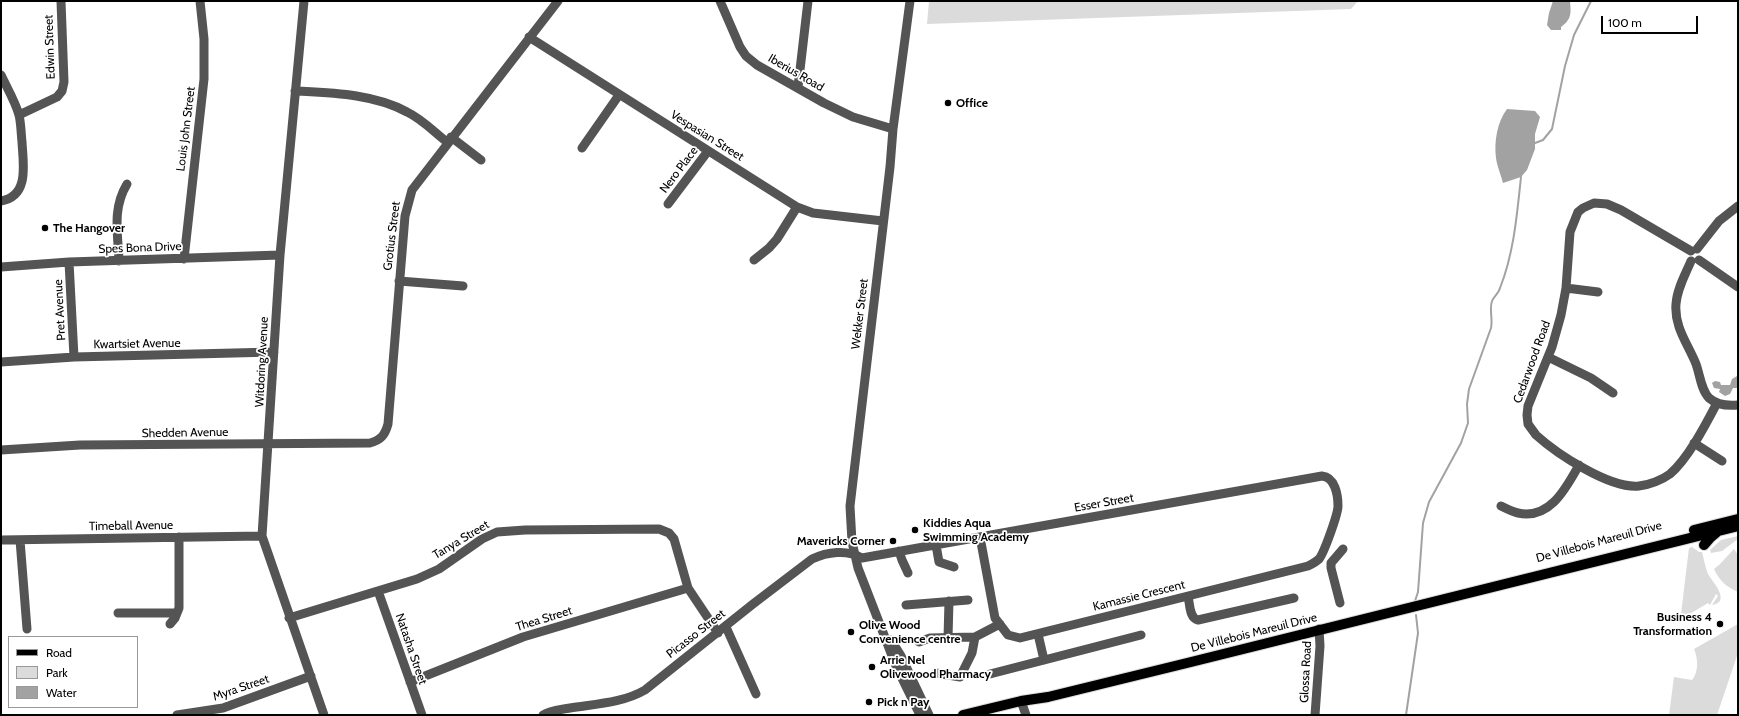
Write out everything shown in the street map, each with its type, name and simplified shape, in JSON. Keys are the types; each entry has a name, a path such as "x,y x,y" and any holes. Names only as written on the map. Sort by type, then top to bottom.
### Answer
{"main road":[{"name":"De Villebois Mareuil Drive","path":"1466,593 1601,553 1738,519"},
{"path":"1666,538 1695,533 1700,541 1710,538 1718,532 1738,526"},
{"name":"De Villebois Mareuil Drive","path":"995,715 1023,708 1048,697 1319,629 1466,593 1700,541"},
{"name":"De Villebois Mareuil Drive","path":"963,715 1023,708"}],"street":[{"name":"Edwin Street","path":"19,115 57,97 62,91 64,82 61,1"},
{"name":"Louis John Street","path":"184,259 204,79 204,39 200,1"},
{"name":"Witdoring Avenue","path":"304,1 280,255 262,536 324,715"},
{"name":"Grotius Street","path":"370,443 381,438 386,432 388,424 399,283 408,199 416,182 558,1"},
{"name":"Iberius Road","path":"720,1 740,47 746,56 768,72 853,117 893,129"},
{"path":"798,87 808,1"},
{"name":"Wekker Street","path":"910,1 893,129 850,506 854,554 864,585 882,626 896,666 920,715"},
{"name":"Vespasian Street","path":"529,37 797,207 813,213 883,221"},
{"path":"1,76 19,115 24,172 21,186 11,197 1,201"},
{"path":"295,91 351,96 386,104 412,115 481,160"},
{"path":"582,148 619,95"},
{"name":"Nero Place","path":"668,204 708,151"},
{"path":"119,261 117,212 120,195 127,184"},
{"name":"Cedarwood Road","path":"1694,250 1621,210 1607,204 1594,203 1578,212 1572,224 1566,288 1561,315 1548,357 1531,396 1528,406 1527,419 1532,430 1541,439 1578,465 1594,474 1617,483 1639,486 1658,481 1670,473 1694,443 1718,403"},
{"path":"1738,206 1718,221 1688,255 1695,261 1738,287"},
{"path":"754,260 769,248 777,239 797,207"},
{"name":"Spes Bona Drive","path":"1,267 69,262 280,255"},
{"path":"1695,261 1680,286 1677,296 1677,320 1684,342 1696,364 1704,390 1710,398 1718,403 1738,405"},
{"name":"Pret Avenue","path":"69,262 74,357"},
{"path":"399,283 461,288"},
{"path":"1566,288 1598,292"},
{"name":"Kwartsiet Avenue","path":"1,362 74,357 274,352"},
{"path":"1548,357 1586,376 1613,393"},
{"name":"Shedden Avenue","path":"1,450 80,445 370,443"},
{"path":"1694,443 1722,461"},
{"path":"1501,506 1517,513 1525,514 1544,510 1558,498 1567,487 1578,465"},
{"name":"Esser Street","path":"854,554 862,558 1322,476 1328,477 1334,483 1338,505 1334,522 1320,558"},
{"name":"Tanya Street","path":"290,618 417,579 439,569 482,539 497,532 525,530 665,530 674,539 688,588"},
{"name":"Timeball Avenue","path":"1,540 262,536"},
{"path":"170,624 179,608 179,537"},
{"name":"Kamassie Crescent","path":"980,537 993,610 1000,624 1008,634 1014,638 1024,638 1308,566 1320,558"},
{"path":"20,540 27,629"},
{"path":"936,545 939,562 954,567"},
{"path":"1340,603 1331,573 1331,564 1343,549"},
{"path":"900,551 908,573"},
{"name":"Picasso Street","path":"543,715 554,710 620,700 639,694 812,559 829,554 846,552 854,554"},
{"path":"1320,558 1331,564"},
{"path":"688,588 718,633"},
{"name":"Thea Street","path":"410,682 528,636 688,588"},
{"name":"Natasha Street","path":"378,591 422,715"},
{"path":"1188,596 1192,615 1194,619 1198,620 1294,598"},
{"path":"906,605 968,600"},
{"path":"948,638 949,601"},
{"path":"118,613 177,614"},
{"path":"919,642 930,638 975,638 1000,624"},
{"name":"Wekker Street","path":"882,626 901,656 929,715"},
{"path":"726,627 756,694"},
{"name":"Glossa Road","path":"1316,715 1320,646 1319,629"},
{"path":"1038,634 1044,660"},
{"path":"990,674 1141,635"},
{"path":"936,673 960,677 971,657 975,638"},
{"name":"Myra Street","path":"177,715 223,708 311,676"}],"green space":[{"path":"929,1 1358,1 1351,9 927,24"},
{"path":"1738,536 1738,539 1722,551 1711,553 1710,550 1721,540"},
{"path":"1692,547 1699,552 1702,552 1708,574 1721,596 1718,603 1712,605 1718,596 1716,594 1710,605 1708,603 1688,615 1681,614 1689,548"},
{"path":"1734,549 1738,555 1738,592 1723,583 1714,569"},
{"path":"1738,624 1738,653 1717,715 1669,715 1674,677 1692,680 1696,673 1697,661 1694,649"}],"water":[{"path":"1553,1 1570,1 1570,16 1561,27 1561,30 1551,30 1547,25"},
{"path":"1507,109 1535,111 1540,117 1535,134 1535,149 1527,170 1521,177 1503,183 1495,152 1495,145 1501,120"},
{"path":"1737,376 1738,388 1733,388 1730,394 1725,396 1719,392 1720,389 1714,388 1712,383 1715,381 1720,382 1721,385 1730,385 1732,379"}],"waterway":[{"path":"1535,143 1543,140 1552,129 1565,66 1574,35 1591,1"},
{"path":"1415,601 1418,592 1423,523 1429,502 1461,443 1468,423 1467,404 1469,389 1491,328 1492,301 1499,290 1509,261 1521,177"},
{"path":"1406,715 1418,633 1416,615"}],"place":[{"name":"Office","path":"948,103"},
{"name":"The Hangover","path":"45,228"},
{"name":"Kiddies Aqua Swimming Academy","path":"915,530"},
{"name":"Mavericks Corner","path":"893,541"},
{"name":"Business 4 Transformation","path":"1720,624"},
{"name":"Olive Wood Convenience centre","path":"851,632"},
{"name":"Arrie Nel Olivewood Pharmacy","path":"872,667"},
{"name":"Pick n Pay","path":"869,702"}]}
